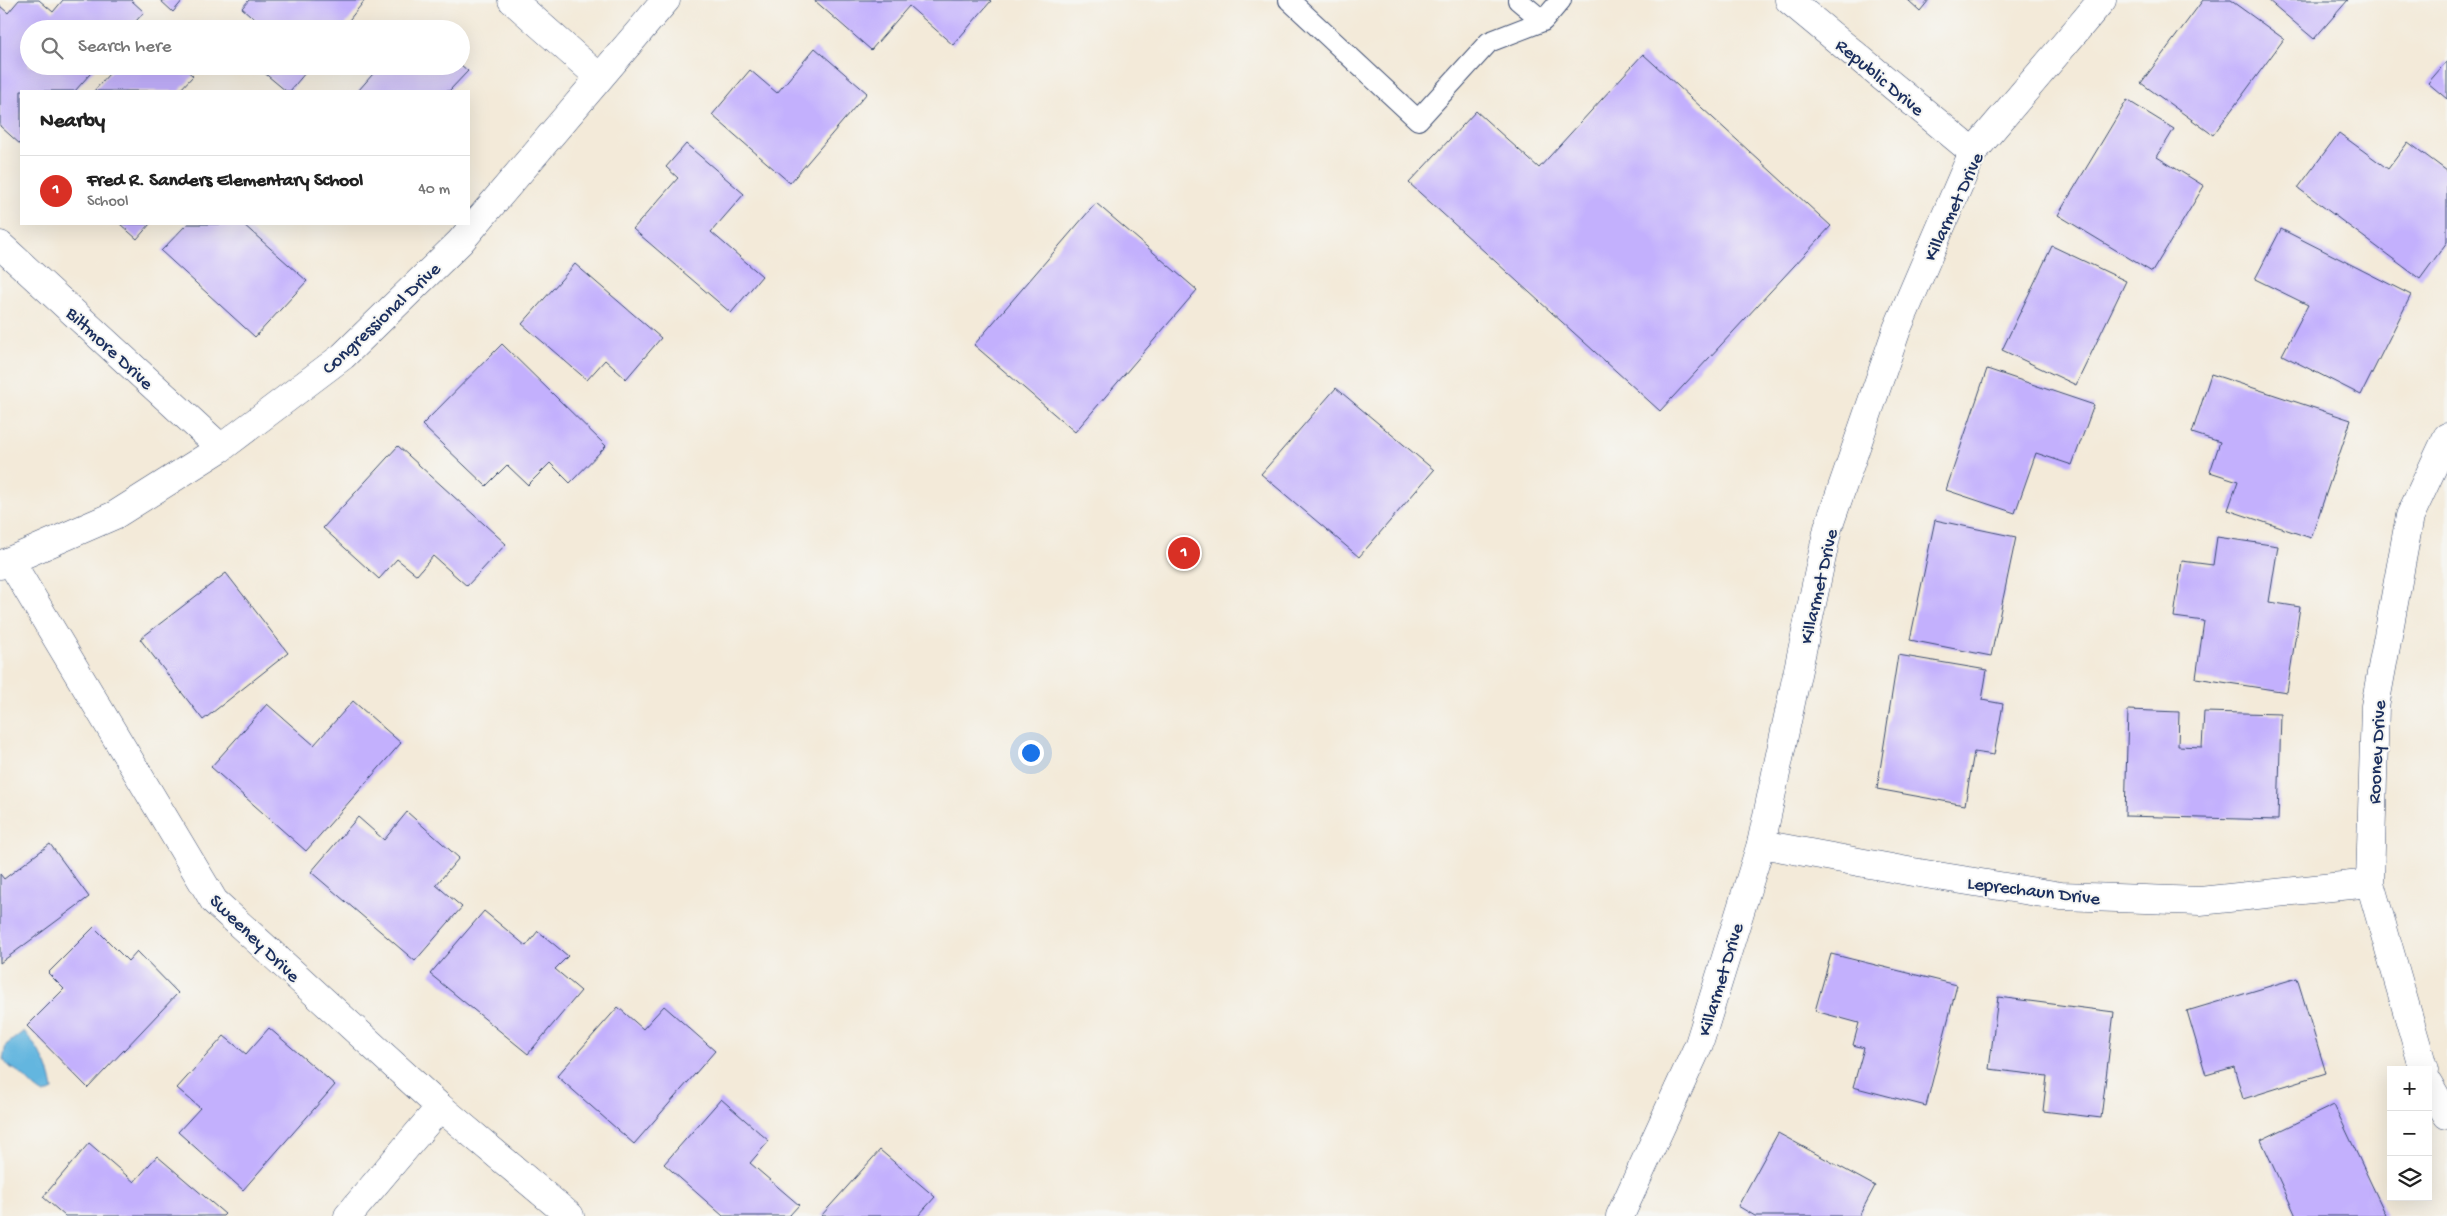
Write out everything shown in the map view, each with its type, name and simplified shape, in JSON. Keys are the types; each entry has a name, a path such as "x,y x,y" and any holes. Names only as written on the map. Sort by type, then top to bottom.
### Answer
{"street":[{"path":"512,0 599,77"},
{"name":"Congressional Drive","path":"5,564 115,515 221,448 343,356 453,248 666,0"},
{"name":"Republic Drive","path":"1789,0 1973,152"},
{"name":"Killarmet Drive","path":"1620,1216 1699,1044 1761,844 1828,528 1897,329 1973,152 2102,0"},
{"name":"Biltmore Drive","path":"0,245 221,448"},
{"name":"Rooney Drive","path":"2423,1066 2370,882 2375,706 2410,516 2447,437"},
{"name":"Sweeney Drive","path":"5,564 214,901 440,1107 570,1216"},
{"name":"Leprechaun Drive","path":"1761,844 1913,872 2061,896 2200,901 2370,882"},
{"path":"2432,1091 2447,1115"},
{"path":"348,1216 440,1107"}],"lane":[{"path":"1289,0 1418,120 1489,42 1543,21 1561,0"},
{"path":"1518,0 1543,21"}],"water":[{"path":"24,1031 39,1052 49,1072 53,1090 44,1094 19,1072 9,1067 3,1059 6,1045"}],"building":[{"path":"19,0 39,0 53,12 63,0 131,0 144,12 137,20 20,20 20,75 89,75 76,90 20,90 20,144 0,126 0,6 8,13"},
{"path":"160,0 183,0 173,12"},
{"path":"249,0 365,0 349,20 256,20 242,8"},
{"path":"814,0 991,1 953,45 909,6 871,50"},
{"path":"1908,0 1929,0 1920,11"},
{"path":"2203,0 2230,0 2284,39 2213,135 2141,83"},
{"path":"2268,0 2348,0 2314,39"},
{"path":"815,48 867,93 790,183 712,115 750,70 777,93"},
{"path":"1643,54 1831,226 1660,411 1409,183 1476,111 1539,168"},
{"path":"2447,61 2447,99 2428,83"},
{"path":"108,75 193,76 180,90 95,90"},
{"path":"267,75 303,75 291,90 285,90"},
{"path":"372,75 464,75 450,90 359,90"},
{"path":"2127,100 2174,129 2157,157 2204,186 2152,272 2058,215"},
{"path":"2339,133 2388,169 2408,142 2447,171 2447,242 2420,279 2298,188"},
{"path":"686,144 744,194 711,232 762,276 731,313 633,229 678,178 666,167"},
{"path":"1096,203 1197,290 1075,432 974,345"},
{"path":"121,225 149,225 137,239"},
{"path":"186,225 244,225 307,281 255,337 161,251"},
{"path":"2281,229 2411,295 2361,395 2282,355 2308,305 2255,279"},
{"path":"2052,246 2126,281 2076,385 2002,350"},
{"path":"575,264 661,338 626,379 605,360 587,380 522,324"},
{"path":"502,344 606,446 570,483 550,463 528,485 507,465 486,486 422,425"},
{"path":"1987,369 2094,405 2072,465 2036,453 2015,513 1946,490"},
{"path":"2211,374 2351,420 2311,538 2228,510 2238,481 2210,472 2220,442 2192,433"},
{"path":"1336,388 1434,470 1359,557 1261,474"},
{"path":"398,446 506,544 467,586 433,556 417,575 397,559 379,579 323,528"},
{"path":"1935,520 2016,537 1991,656 1910,640"},
{"path":"2217,537 2278,546 2269,602 2300,607 2287,692 2196,678 2204,621 2174,617 2182,561 2213,565"},
{"path":"226,573 288,653 203,720 140,639"},
{"path":"1898,655 1987,670 1982,700 2003,704 1994,755 1974,752 1965,805 1877,789"},
{"path":"353,701 401,743 306,851 211,767 267,704 314,745"},
{"path":"2128,710 2179,712 2178,746 2202,747 2204,712 2281,714 2278,820 2125,816"},
{"path":"407,812 459,858 436,885 462,907 415,961 311,872 358,817 384,840"},
{"path":"50,844 89,897 0,963 0,874 4,879"},
{"path":"484,911 526,946 538,931 568,956 555,969 581,991 528,1054 430,974"},
{"path":"94,927 128,961 137,951 178,993 88,1088 27,1026 64,989 48,973"},
{"path":"1831,954 1957,985 1926,1106 1853,1087 1864,1048 1853,1045 1859,1023 1815,1011"},
{"path":"2297,978 2326,1073 2243,1099 2234,1067 2206,1075 2187,1011"},
{"path":"1998,997 2114,1012 2101,1118 2043,1111 2047,1076 1989,1069"},
{"path":"664,1006 715,1051 634,1144 557,1076 618,1007 643,1029"},
{"path":"269,1028 335,1085 243,1190 178,1132 200,1108 177,1088 224,1036 246,1054"},
{"path":"721,1099 769,1141 750,1163 799,1205 789,1216 723,1216 664,1164"},
{"path":"2334,1105 2386,1215 2384,1216 2296,1216 2261,1140"},
{"path":"1778,1133 1875,1186 1859,1216 1755,1216 1738,1206"},
{"path":"89,1143 134,1182 157,1156 225,1214 223,1216 65,1216 43,1197"},
{"path":"880,1150 935,1197 918,1216 821,1216"}],"place":[{"name":"Fred R. Sanders Elementary School","path":"1184,553"}]}
